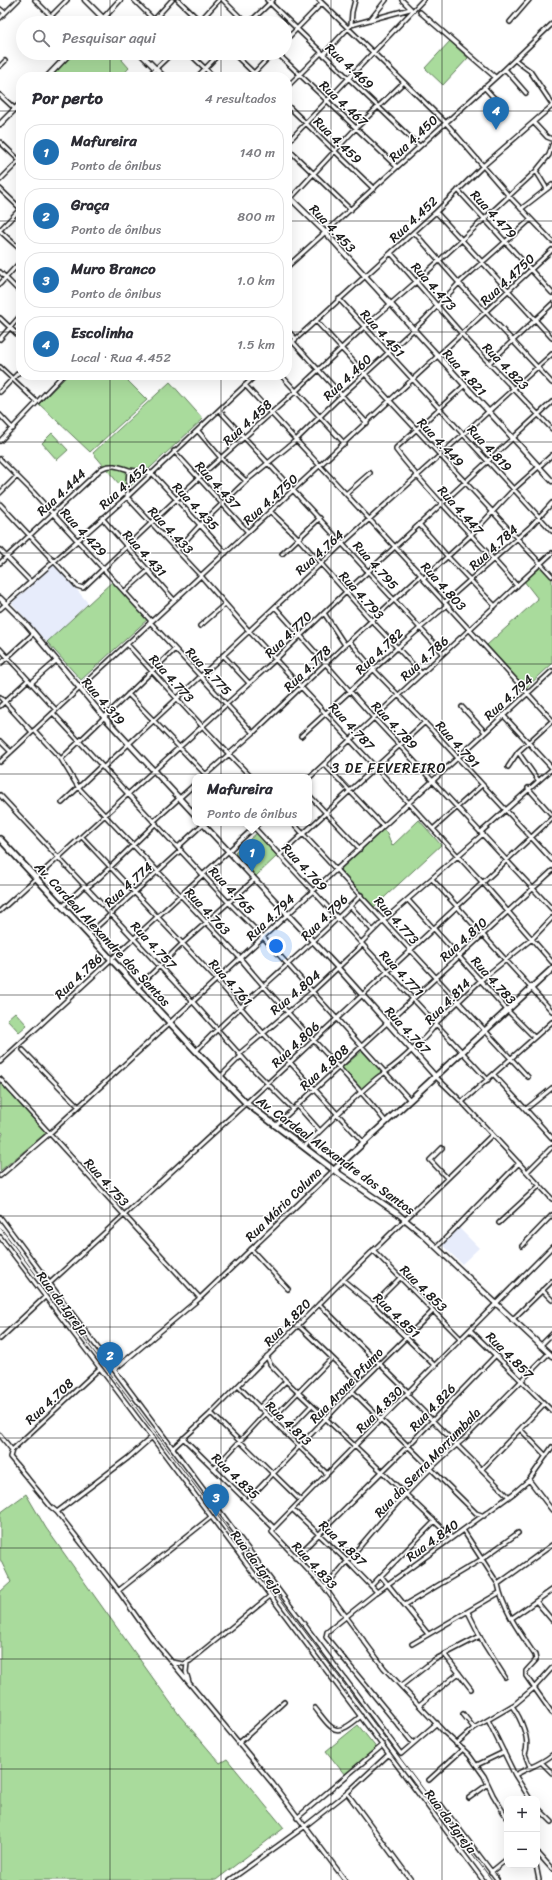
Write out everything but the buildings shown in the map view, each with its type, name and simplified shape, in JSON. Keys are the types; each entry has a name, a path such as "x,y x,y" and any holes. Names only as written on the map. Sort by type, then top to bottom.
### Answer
{"main road":[{"name":"Av. Cardeal Alexandre dos Santos","path":"0,839 62,907 89,934 137,988 171,1022 220,1077 246,1103 334,1170"},
{"name":"Rua Mário Coluna","path":"334,1170 552,969"}],"street":[{"path":"0,18 18,0"},
{"path":"35,0 51,16 66,0"},
{"path":"85,0 101,16"},
{"path":"107,16 120,0"},
{"path":"134,0 150,16"},
{"path":"158,16 172,0"},
{"path":"178,0 194,16"},
{"path":"205,16 220,0"},
{"path":"223,0 239,16"},
{"path":"319,0 347,29 445,122 509,196 552,241"},
{"path":"292,82 351,25 355,0"},
{"path":"371,19 386,0"},
{"path":"402,0 411,10"},
{"path":"292,138 350,79 411,10 423,0"},
{"path":"510,22 529,0"},
{"path":"256,16 270,1"},
{"name":"Rua 4.469","path":"270,1 285,16"},
{"path":"292,33 322,3"},
{"path":"0,9 5,13"},
{"path":"351,25 357,25 371,19 411,10"},
{"path":"420,12 495,78"},
{"name":"Rua 4.469","path":"292,23 322,54 419,146"},
{"name":"Rua 4.450","path":"292,263 374,189 445,122 506,69 552,24"},
{"path":"52,72 63,60"},
{"path":"147,60 158,72"},
{"path":"152,72 165,60"},
{"path":"196,60 208,72"},
{"path":"202,72 213,60"},
{"path":"240,60 253,72"},
{"path":"255,72 266,60"},
{"name":"Rua 4.467","path":"284,60 397,167"},
{"path":"514,60 530,71 552,105"},
{"path":"0,66 5,61"},
{"path":"506,69 526,93"},
{"path":"292,193 403,82"},
{"path":"484,87 493,97 505,106"},
{"path":"0,95 14,109 0,124"},
{"name":"Rua 4.452","path":"294,341 436,212 483,166 552,105"},
{"name":"Rua 4.459","path":"292,110 374,189"},
{"path":"534,122 547,137 552,139"},
{"path":"0,142 16,157"},
{"name":"Rua 4.458","path":"54,560 80,588 83,588 103,567 152,524 199,478 296,391 364,327 416,282 438,260 536,171 549,155 552,145"},
{"path":"292,153 351,210"},
{"path":"0,180 16,165"},
{"path":"536,171 547,189"},
{"path":"522,209 552,185"},
{"path":"0,188 16,203"},
{"name":"Rua 4.479","path":"458,190 552,293"},
{"name":"Rua 4.453","path":"292,199 326,233 364,276"},
{"path":"436,212 462,239 508,292 552,338"},
{"path":"16,213 0,230 16,245"},
{"name":"Rua 4.460","path":"177,550 200,525 246,481 295,441 365,373 414,330 459,283 507,242 531,219"},
{"path":"414,232 552,383"},
{"name":"Rua 4.4750","path":"0,762 151,621 345,444 552,250"},
{"name":"Rua 4.473","path":"391,253 463,333"},
{"path":"0,284 16,266"},
{"path":"0,272 16,288"},
{"name":"Rua 4.821","path":"364,276 488,413 552,481"},
{"name":"Rua 4.451","path":"339,299 412,380"},
{"path":"489,362 552,304"},
{"path":"0,318 16,333"},
{"path":"0,338 16,320"},
{"name":"Rua 4.449","path":"316,321 552,576"},
{"name":"Rua 4.823","path":"463,333 552,430"},
{"path":"292,338 367,423"},
{"name":"Rua 4.764","path":"62,803 78,787 129,744 176,698 440,454 515,389 552,354"},
{"path":"0,367 37,402"},
{"path":"0,392 16,376"},
{"path":"0,441 13,429 57,380"},
{"name":"Rua 4.452","path":"0,610 54,560 127,497 220,411 250,380"},
{"path":"286,380 345,444"},
{"name":"Rua 4.819","path":"412,380 552,531"},
{"name":"Rua 4.803","path":"245,385 295,441 421,575 552,721"},
{"path":"416,429 464,386"},
{"name":"Rua 4.770","path":"0,911 301,636 394,547 552,402"},
{"name":"Rua 4.795","path":"220,411 344,543 443,653"},
{"path":"0,415 13,429"},
{"name":"Rua 4.447","path":"416,429 398,446 396,450 470,536 494,559 517,586"},
{"path":"198,431 222,458 246,481"},
{"name":"Rua 4.437","path":"174,452 248,532"},
{"path":"423,579 470,536 514,490 552,455"},
{"name":"Rua 4.429","path":"0,459 78,540 151,621"},
{"name":"Rua 4.444","path":"0,563 105,466 115,466 129,470"},
{"path":"127,497 129,470 152,473"},
{"name":"Rua 4.435","path":"152,473 226,553"},
{"path":"346,494 370,473"},
{"path":"0,493 17,476"},
{"name":"Rua 4.433","path":"127,497 201,576"},
{"name":"Rua 4.784","path":"446,604 530,527 538,516 552,503"},
{"path":"0,504 54,560"},
{"name":"Rua 4.793","path":"271,512 298,538 421,673"},
{"name":"Rua 4.431","path":"102,518 125,547 148,570 174,600"},
{"path":"282,554 320,518"},
{"path":"419,524 495,606"},
{"path":"0,550 31,582"},
{"name":"Rua 4.786","path":"312,775 373,717 552,553"},
{"path":"125,591 148,570"},
{"name":"Rua 4.778","path":"208,774 421,575"},
{"name":"Rua 4.787","path":"201,576 249,631 483,883 533,938 552,962"},
{"name":"Rua 4.319","path":"0,598 34,633 79,689 104,717 192,812"},
{"path":"200,626 225,604"},
{"name":"Rua 4.782","path":"301,736 446,604"},
{"name":"Rua 4.789","path":"274,607 373,717 400,744 552,909"},
{"path":"324,613 345,645"},
{"name":"Rua 4.775","path":"151,621 200,677 253,733"},
{"path":"0,664 34,633"},
{"name":"Rua 4.791","path":"349,641 374,670 458,757 552,860"},
{"name":"Rua 4.773","path":"127,644 248,774"},
{"path":"0,649 56,710"},
{"path":"61,759 175,649"},
{"path":"223,655 249,683"},
{"path":"0,706 29,681 56,661"},
{"name":"Rua 4.794","path":"0,1176 50,1133 552,671"},
{"path":"128,694 204,774"},
{"name":"Rua 4.763","path":"0,697 61,759 78,787 205,923 240,958 263,986 362,1092 386,1122"},
{"path":"462,707 485,732"},
{"name":"Rua 4.765","path":"52,713 204,874 228,902 263,937 410,1100"},
{"path":"482,833 505,809 552,768 503,715"},
{"path":"508,767 518,752 552,721"},
{"path":"312,826 425,722"},
{"path":"0,741 10,752"},
{"path":"518,752 538,780"},
{"path":"324,764 383,826"},
{"path":"433,829 482,785"},
{"path":"62,907 110,867 192,787"},
{"path":"528,788 552,814"},
{"name":"Rua 4.757","path":"0,795 58,859 159,965 240,1055 293,1109"},
{"path":"312,798 360,849"},
{"name":"Rua 4.806","path":"50,1283 268,1083 552,818"},
{"name":"Rua 4.774","path":"89,934 157,871 200,826"},
{"path":"206,826 229,851"},
{"name":"Rua 4.773","path":"296,826 528,1077"},
{"path":"280,855 312,826"},
{"name":"Rua 4.786","path":"0,1062 254,827"},
{"name":"Rua 4.769","path":"254,827 314,890 362,944"},
{"name":"Rua 4.804","path":"220,1077 263,1033 338,968 384,920 458,857 482,833"},
{"name":"Rua 4.761","path":"82,837 216,980 364,1143"},
{"name":"Rua 4.767","path":"229,851 254,880 338,968 435,1076 462,1102 552,1199"},
{"name":"Rua 4.810","path":"387,1023 552,871"},
{"path":"432,879 552,1011"},
{"path":"137,988 159,965 254,880"},
{"name":"Rua 4.796","path":"196,1051 240,1007 313,942 361,895"},
{"name":"Rua 4.783","path":"408,900 433,929 482,980 507,1010 534,1037"},
{"path":"350,906 373,931"},
{"name":"Rua 4.814","path":"304,1147 379,1076 386,1072 412,1049 482,980 507,961 533,938 552,918"},
{"name":"Rua 4.771","path":"362,944 488,1080"},
{"path":"462,1102 552,1022"},
{"name":"Rua 4.808","path":"275,1126 340,1068 387,1023"},
{"path":"23,1050 78,1106"},
{"path":"494,1075 552,1138"},
{"name":"Rua 4.753","path":"0,1079 200,1298"},
{"path":"526,1109 552,1088"},
{"path":"297,1105 320,1131"},
{"name":"Rua 4.820","path":"173,1448 211,1413 342,1280 492,1135"},
{"path":"527,1172 552,1147"},
{"path":"442,1148 430,1160 447,1178"},
{"path":"437,1247 519,1163"},
{"name":"Av. Cardeal Alexandre dos Santos","path":"334,1170 406,1219 550,1355"},
{"name":"Rua Mário Coluna","path":"114,1370 200,1298 334,1170"},
{"path":"499,1223 539,1186"},
{"path":"522,1246 552,1215"},
{"name":"Rua da Igreja","path":"0,1217 401,1754 413,1744"},
{"name":"Rua da Igreja","path":"0,1237 362,1716 483,1880"},
{"name":"Rua 4.830","path":"274,1528 552,1247"},
{"path":"252,1249 288,1289"},
{"name":"Rua 4.853","path":"373,1250 461,1339"},
{"path":"373,1306 400,1278"},
{"name":"Rua 4.851","path":"342,1280 373,1306 435,1366"},
{"path":"512,1320 552,1281"},
{"path":"542,1290 552,1300"},
{"path":"0,1339 45,1297"},
{"path":"319,1304 509,1497"},
{"name":"Rua Arone Pfumo","path":"247,1501 352,1391 433,1311"},
{"path":"298,1325 331,1359 359,1384"},
{"name":"Rua 4.857","path":"470,1330 552,1411"},
{"path":"540,1346 552,1334"},
{"name":"Rua da Serra Morrumbala","path":"325,1588 406,1495 431,1469 458,1444 521,1380 550,1355"},
{"path":"267,1356 270,1364 297,1393 452,1538"},
{"name":"Rua 4.826","path":"295,1558 496,1356"},
{"path":"271,1420 331,1359"},
{"path":"262,1362 270,1364"},
{"name":"Rua 4.708","path":"12,1450 100,1368"},
{"path":"259,1408 286,1381"},
{"name":"Rua 4.813","path":"238,1386 327,1474"},
{"path":"352,1391 476,1513 484,1516"},
{"path":"482,1469 521,1430 544,1404"},
{"path":"285,1433 312,1406"},
{"path":"211,1413 301,1501"},
{"path":"214,1469 265,1414"},
{"path":"521,1430 546,1456"},
{"path":"0,1435 12,1450 10,1457 51,1507 57,1512 118,1591 151,1637 190,1683 238,1744 273,1784 344,1880"},
{"path":"57,1512 128,1458 152,1437"},
{"name":"Rua 4.835","path":"183,1438 274,1528"},
{"name":"Rua 4.840","path":"413,1744 326,1637 327,1632 377,1592 509,1497 529,1480 552,1447"},
{"path":"529,1480 552,1510"},
{"name":"Rua 4.837","path":"293,1510 348,1561 377,1592"},
{"path":"475,1522 476,1513"},
{"path":"118,1591 211,1517"},
{"path":"371,1586 434,1521"},
{"name":"Rua 4.833","path":"274,1528 272,1532 274,1535 325,1588 347,1615 377,1660 477,1765 504,1813"},
{"path":"463,1530 498,1584 499,1593 536,1658 526,1673 534,1688 552,1713"},
{"path":"405,1605 482,1559 518,1532"},
{"path":"498,1584 552,1545"},
{"path":"381,1576 428,1634"},
{"path":"512,1618 552,1590"},
{"path":"412,1644 499,1593"},
{"path":"172,1662 187,1663 270,1596"},
{"path":"536,1601 552,1620"},
{"path":"468,1612 480,1636 505,1677"},
{"path":"401,1686 434,1660 480,1636"},
{"path":"445,1655 471,1689"},
{"path":"187,1663 186,1672 190,1683"},
{"path":"456,1744 474,1728 512,1706 534,1688 552,1668"},
{"path":"420,1705 459,1673"},
{"path":"238,1744 284,1702"},
{"path":"512,1706 522,1723 526,1746 525,1754 530,1767"},
{"path":"315,1708 331,1728 337,1730 346,1728 362,1716"},
{"path":"463,1714 474,1728"},
{"path":"488,1720 515,1775 527,1796"},
{"path":"413,1744 436,1723"},
{"path":"297,1818 383,1745"},
{"path":"429,1780 463,1749"},
{"path":"477,1765 504,1752"},
{"path":"230,1880 304,1827 347,1793 389,1754"},
{"path":"515,1775 530,1767 542,1763 552,1755"},
{"path":"542,1763 552,1773"},
{"path":"469,1798 488,1785"},
{"path":"347,1793 411,1880"},
{"path":"441,1805 497,1878"},
{"path":"540,1810 552,1822"},
{"path":"540,1855 552,1869"},
{"path":"491,1872 504,1861"},
{"path":"536,1868 538,1879"}],"shaded area":[{"path":"55,564 88,603 68,622 103,660 81,681 12,603"},
{"path":"459,1228 479,1248 462,1264 442,1245"}],"green space":[{"path":"450,41 468,58 443,85 425,68"},
{"path":"65,60 122,60 129,68 125,72 54,72"},
{"path":"63,380 127,380 147,400 90,452 39,404"},
{"path":"170,382 203,419 125,491 93,453"},
{"path":"52,433 68,450 57,460 42,443"},
{"path":"541,567 552,579 552,664 526,688 487,645 538,599 524,581"},
{"path":"114,580 149,618 81,680 47,642"},
{"path":"419,820 441,845 374,907 340,870 383,830 386,832 392,846"},
{"path":"257,833 277,856 256,876 235,852"},
{"path":"15,1012 27,1025 19,1032 7,1019"},
{"path":"362,1051 382,1072 363,1090 342,1068"},
{"path":"0,1079 47,1132 0,1171 0,1142 3,1133 0,1130"},
{"path":"26,1494 46,1528 180,1716 220,1763 227,1759 284,1828 216,1880 0,1880 0,1592 11,1582 0,1559 0,1513"},
{"path":"358,1725 378,1750 345,1775 326,1751"}],"railway":[{"path":"0,1227 492,1880"}],"place":[{"name":"Escolinha","path":"496,130"},
{"name":"Mafureira","path":"252,872"},
{"name":"Graça","path":"110,1375"},
{"name":"Muro Branco","path":"216,1517"}],"district":[{"name":"3 DE FEVEREIRO","path":"389,768"}]}
